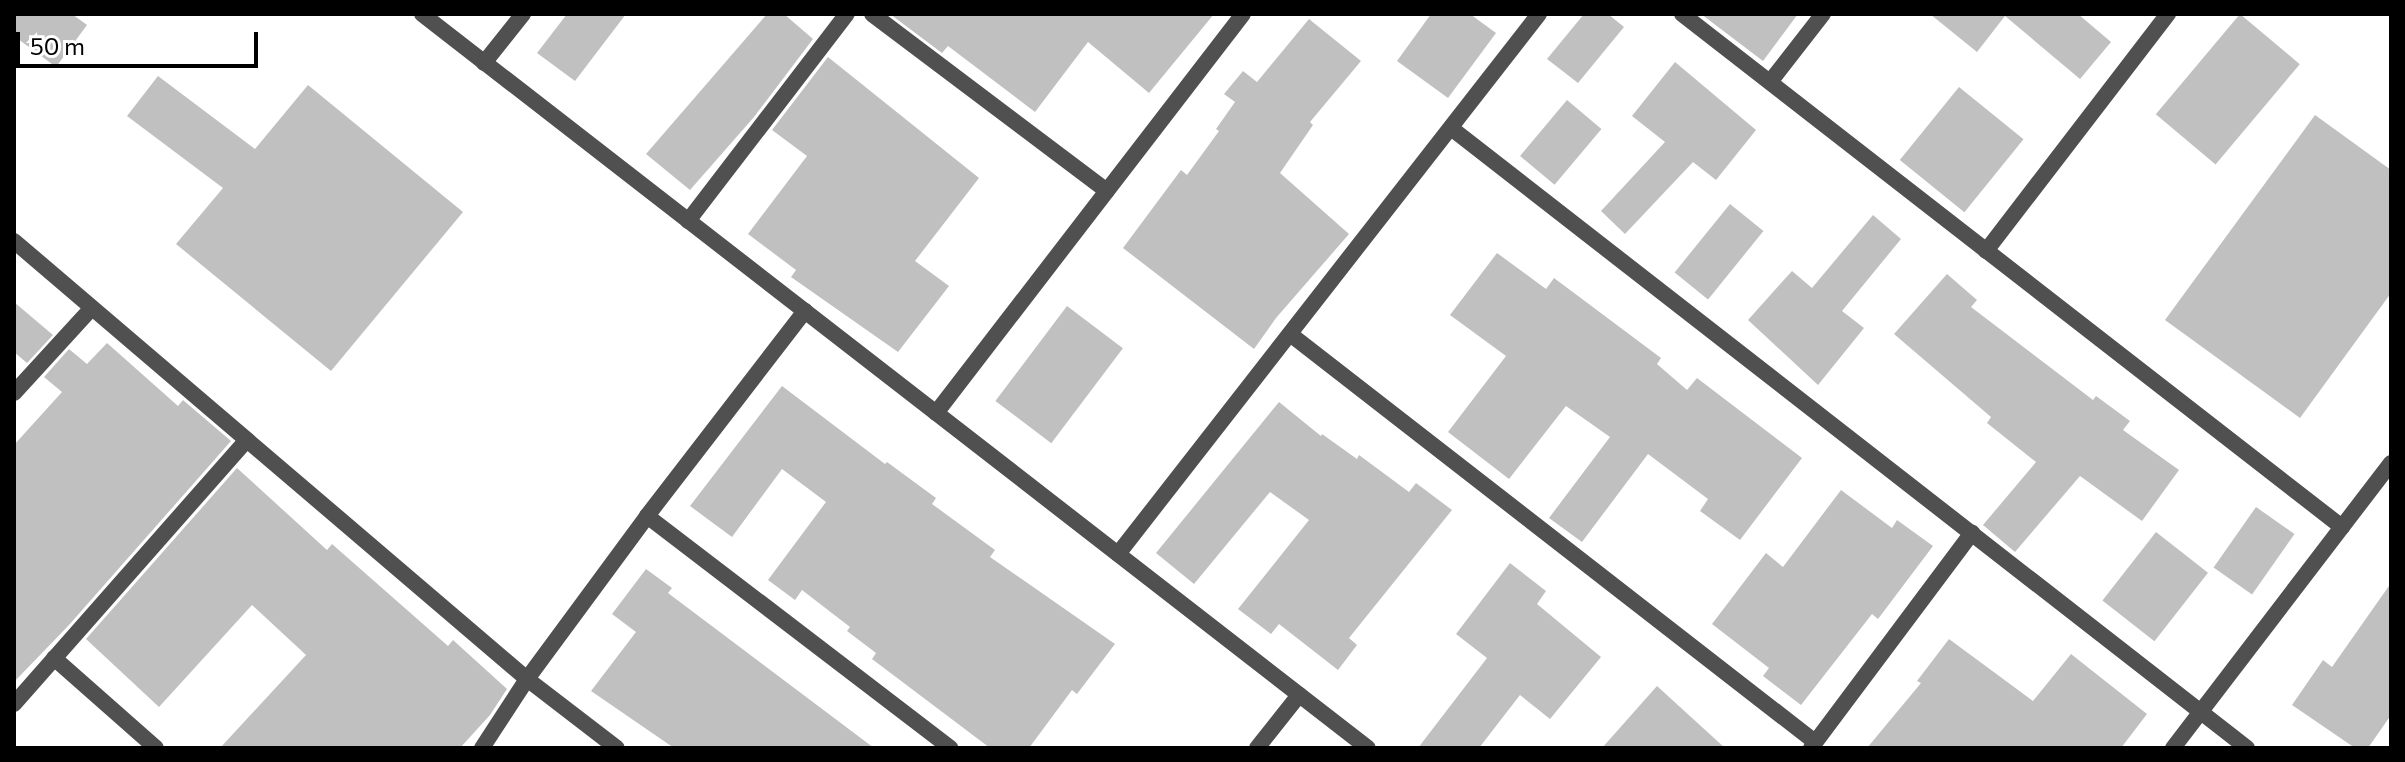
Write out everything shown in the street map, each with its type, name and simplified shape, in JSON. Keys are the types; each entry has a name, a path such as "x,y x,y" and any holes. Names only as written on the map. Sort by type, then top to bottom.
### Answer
{"street":[{"path":"422,14 1368,748"},
{"path":"484,63 523,14"},
{"path":"688,221 847,14"},
{"path":"872,14 1107,191"},
{"path":"936,413 1243,14"},
{"path":"1118,554 1539,14"},
{"path":"1682,14 2342,527"},
{"path":"1770,82 1823,14"},
{"path":"1986,251 2168,14"},
{"path":"1451,128 2247,748"},
{"path":"14,241 527,679 617,748"},
{"path":"14,393 92,308"},
{"path":"482,748 527,679 647,516 805,311"},
{"path":"1290,334 1813,745 1972,533"},
{"path":"14,704 247,440"},
{"path":"2173,748 2391,463"},
{"path":"647,516 950,748"},
{"path":"54,658 156,748"},
{"path":"1257,748 1299,695"}],"building":[{"path":"14,14 72,14 87,25 56,67 14,36"},
{"path":"567,14 626,14 575,81 537,53"},
{"path":"767,14 784,14 813,39 754,117 690,190 646,154"},
{"path":"890,14 1214,14 1149,93 1088,42 1035,112 948,46 942,53"},
{"path":"1431,14 1470,14 1496,33 1448,98 1397,61"},
{"path":"1584,14 1608,14 1624,27 1578,83 1547,59"},
{"path":"1701,14 1798,14 1763,61"},
{"path":"1930,14 2078,14 2111,42 2080,79 2005,16 1977,52"},
{"path":"2240,14 2300,64 2216,164 2156,114"},
{"path":"1309,19 1361,61 1310,122 1313,125 1280,173 1349,234 1276,318 1254,349 1123,248 1181,170 1187,175 1219,131 1216,129 1235,102 1224,94 1243,71 1257,82"},
{"path":"828,57 979,178 915,261 949,286 898,352 791,277 796,270 748,234 807,156 772,130"},
{"path":"1675,62 1756,130 1716,180 1693,162 1625,234 1601,211 1665,142 1632,116"},
{"path":"158,76 255,149 308,85 463,212 331,371 176,244 223,188 127,116"},
{"path":"1959,87 2024,139 1964,212 1900,160"},
{"path":"1567,100 1601,129 1555,185 1520,156"},
{"path":"2315,115 2391,170 2391,293 2300,418 2165,320"},
{"path":"1730,204 1763,231 1708,299 1675,272"},
{"path":"1873,215 1901,239 1842,311 1864,328 1818,385 1748,320 1792,271 1812,288"},
{"path":"1497,253 1546,289 1554,278 1661,358 1657,364 1687,390 1697,378 1802,458 1740,540 1700,511 1708,499 1648,454 1582,542 1549,518 1610,437 1566,406 1509,479 1448,432 1506,356 1450,315"},
{"path":"1947,274 1977,300 1971,307 2093,400 2096,396 2130,421 2123,430 2179,470 2142,521 2080,476 2015,552 1983,525 2036,462 1987,423 1991,417 1894,334"},
{"path":"14,302 53,335 27,363 14,352"},
{"path":"1067,306 1123,348 1051,443 995,401"},
{"path":"107,343 178,406 183,400 231,441 69,625 14,682 14,445 62,392 44,377 69,349 87,364"},
{"path":"782,386 885,464 887,462 936,498 932,504 995,550 990,557 1115,644 1077,694 1072,690 1029,748 990,748 872,659 876,653 847,631 850,627 802,590 795,600 768,580 826,502 782,469 732,537 690,506"},
{"path":"1279,402 1321,436 1357,459 1359,455 1409,492 1416,483 1452,510 1349,638 1357,645 1338,670 1279,624 1271,634 1238,609 1309,520 1270,492 1194,584 1156,553"},
{"path":"237,468 327,550 332,544 448,646 453,640 507,689 490,715 460,748 220,748 306,655 252,605 159,707 86,639"},
{"path":"1841,490 1892,528 1897,520 1933,546 1878,619 1872,614 1801,705 1763,676 1769,668 1712,624 1766,553 1783,567"},
{"path":"2256,507 2295,534 2252,595 2214,568"},
{"path":"2156,532 2208,573 2154,641 2102,601"},
{"path":"1510,563 1546,591 1537,604 1601,657 1550,719 1520,695 1479,748 1418,748 1487,658 1456,634"},
{"path":"646,569 672,588 668,593 874,748 674,748 591,691 636,632 612,614"},
{"path":"2391,583 2391,715 2368,748 2355,748 2292,705 2323,660 2332,667"},
{"path":"1949,639 2033,701 2071,654 2147,714 2121,748 1867,748 1921,683 1917,681"},
{"path":"1657,686 1725,748 1602,748"}]}
